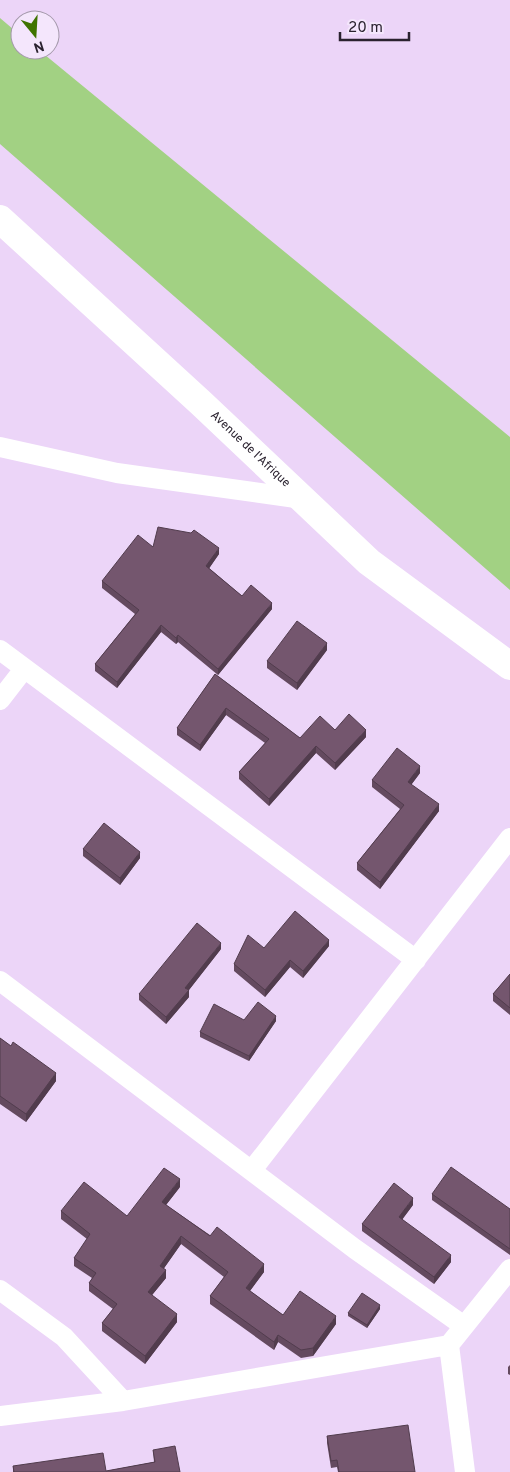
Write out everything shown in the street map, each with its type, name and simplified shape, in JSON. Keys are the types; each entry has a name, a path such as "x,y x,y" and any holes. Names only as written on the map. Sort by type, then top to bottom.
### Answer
{"main road":[{"name":"Avenue de l'Afrique","path":"0,219 369,562 510,666"}],"street":[{"path":"0,447 117,473 303,499"},
{"path":"0,650 416,960"},
{"path":"0,700 24,669"},
{"path":"252,1170 510,838"},
{"path":"0,981 355,1249 464,1326"},
{"path":"0,1416 123,1401 449,1345 510,1269"},
{"path":"0,1290 64,1337 123,1401"},
{"path":"449,1345 464,1472"}],"green space":[{"path":"0,18 10,26 10,60 51,60 510,437 510,590 0,144"}],"building":[{"path":"158,527 191,533 194,530 219,548 206,566 242,596 251,585 272,603 218,669 178,635 176,638 161,625 117,682 95,664 139,610 102,581 138,535 153,547"},
{"path":"297,621 327,643 297,683 267,661"},
{"path":"215,674 300,738 320,716 335,730 349,714 366,730 335,763 316,746 269,799 239,772 269,739 226,708 200,745 177,728"},
{"path":"397,748 420,766 408,782 439,804 380,882 357,863 404,805 372,780"},
{"path":"104,823 140,852 120,878 83,849"},
{"path":"295,911 329,940 303,971 290,960 265,990 234,964 248,935 264,948"},
{"path":"197,923 221,943 185,988 189,990 166,1017 139,994"},
{"path":"510,974 510,1008 493,994"},
{"path":"258,1002 276,1016 249,1056 200,1032 214,1004 244,1020"},
{"path":"0,1038 11,1046 13,1042 56,1073 26,1114 0,1096"},
{"path":"451,1167 510,1209 510,1249 432,1194"},
{"path":"164,1168 180,1179 162,1202 210,1236 217,1227 264,1264 246,1288 283,1315 300,1291 336,1316 313,1348 301,1350 278,1335 274,1342 210,1296 228,1272 181,1236 160,1266 166,1270 148,1292 177,1314 145,1356 102,1323 117,1304 89,1283 96,1273 74,1258 90,1234 61,1211 84,1182 127,1216"},
{"path":"394,1183 413,1198 399,1217 451,1255 434,1277 362,1224"},
{"path":"362,1293 380,1305 367,1325 348,1313"},
{"path":"408,1425 415,1472 339,1472 337,1460 331,1461 327,1436"},
{"path":"175,1446 180,1472 14,1472 13,1466 103,1453 106,1471 155,1462 153,1450"}]}
